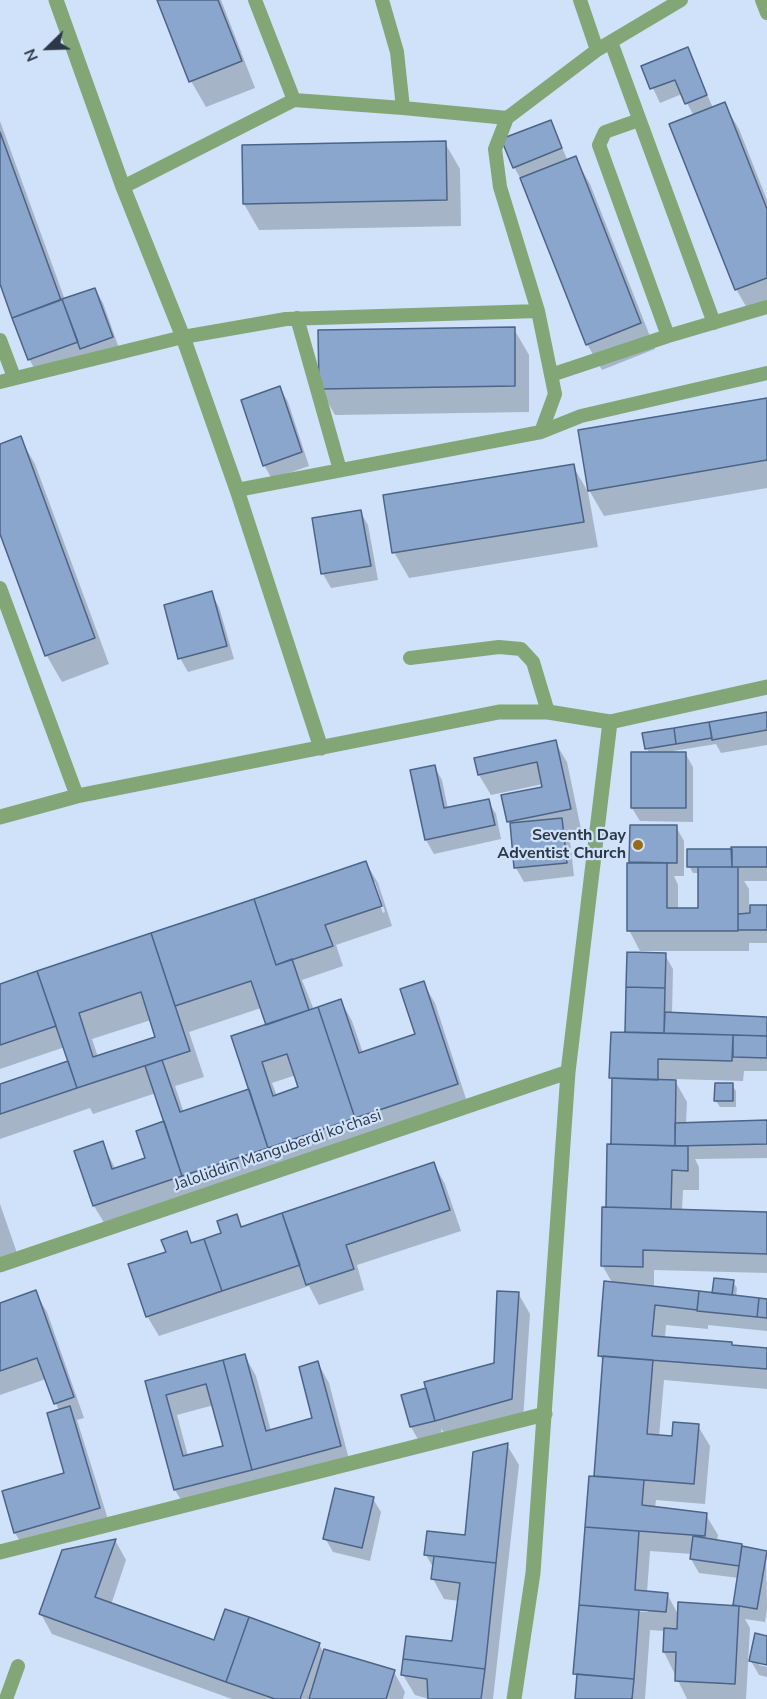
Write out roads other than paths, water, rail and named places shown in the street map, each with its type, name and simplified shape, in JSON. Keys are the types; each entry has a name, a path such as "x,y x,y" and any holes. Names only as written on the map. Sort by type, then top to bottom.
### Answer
{"street":[{"path":"56,0 123,187 183,337 237,490 321,748"},
{"path":"0,817 77,796 500,712 548,712 610,722 767,687"},
{"path":"514,1699 534,1573 568,1072 610,722"},
{"name":"Jaloliddin Manguberdi ko'chasi","path":"0,1265 568,1072"},
{"path":"0,1552 545,1414"}],"lane":[{"path":"255,0 294,100"},
{"path":"382,0 397,52 403,108"},
{"path":"580,0 597,50"},
{"path":"541,432 555,394 538,311 500,187 495,149 507,118 597,50 681,0"},
{"path":"762,0 767,13"},
{"path":"611,42 714,323"},
{"path":"123,187 294,100 507,118"},
{"path":"639,120 605,132 599,145 668,336"},
{"path":"551,375 668,336 767,307"},
{"path":"0,382 14,376 183,337 297,318 538,311"},
{"path":"297,318 340,470"},
{"path":"0,340 14,376"},
{"path":"237,490 541,432 581,416 767,373"},
{"path":"0,588 77,796"},
{"path":"410,658 499,647 521,649 533,662 548,712"},
{"path":"6,1699 18,1666"}],"place":[{"name":"Seventh Day Adventist Church","path":"638,845"}]}
